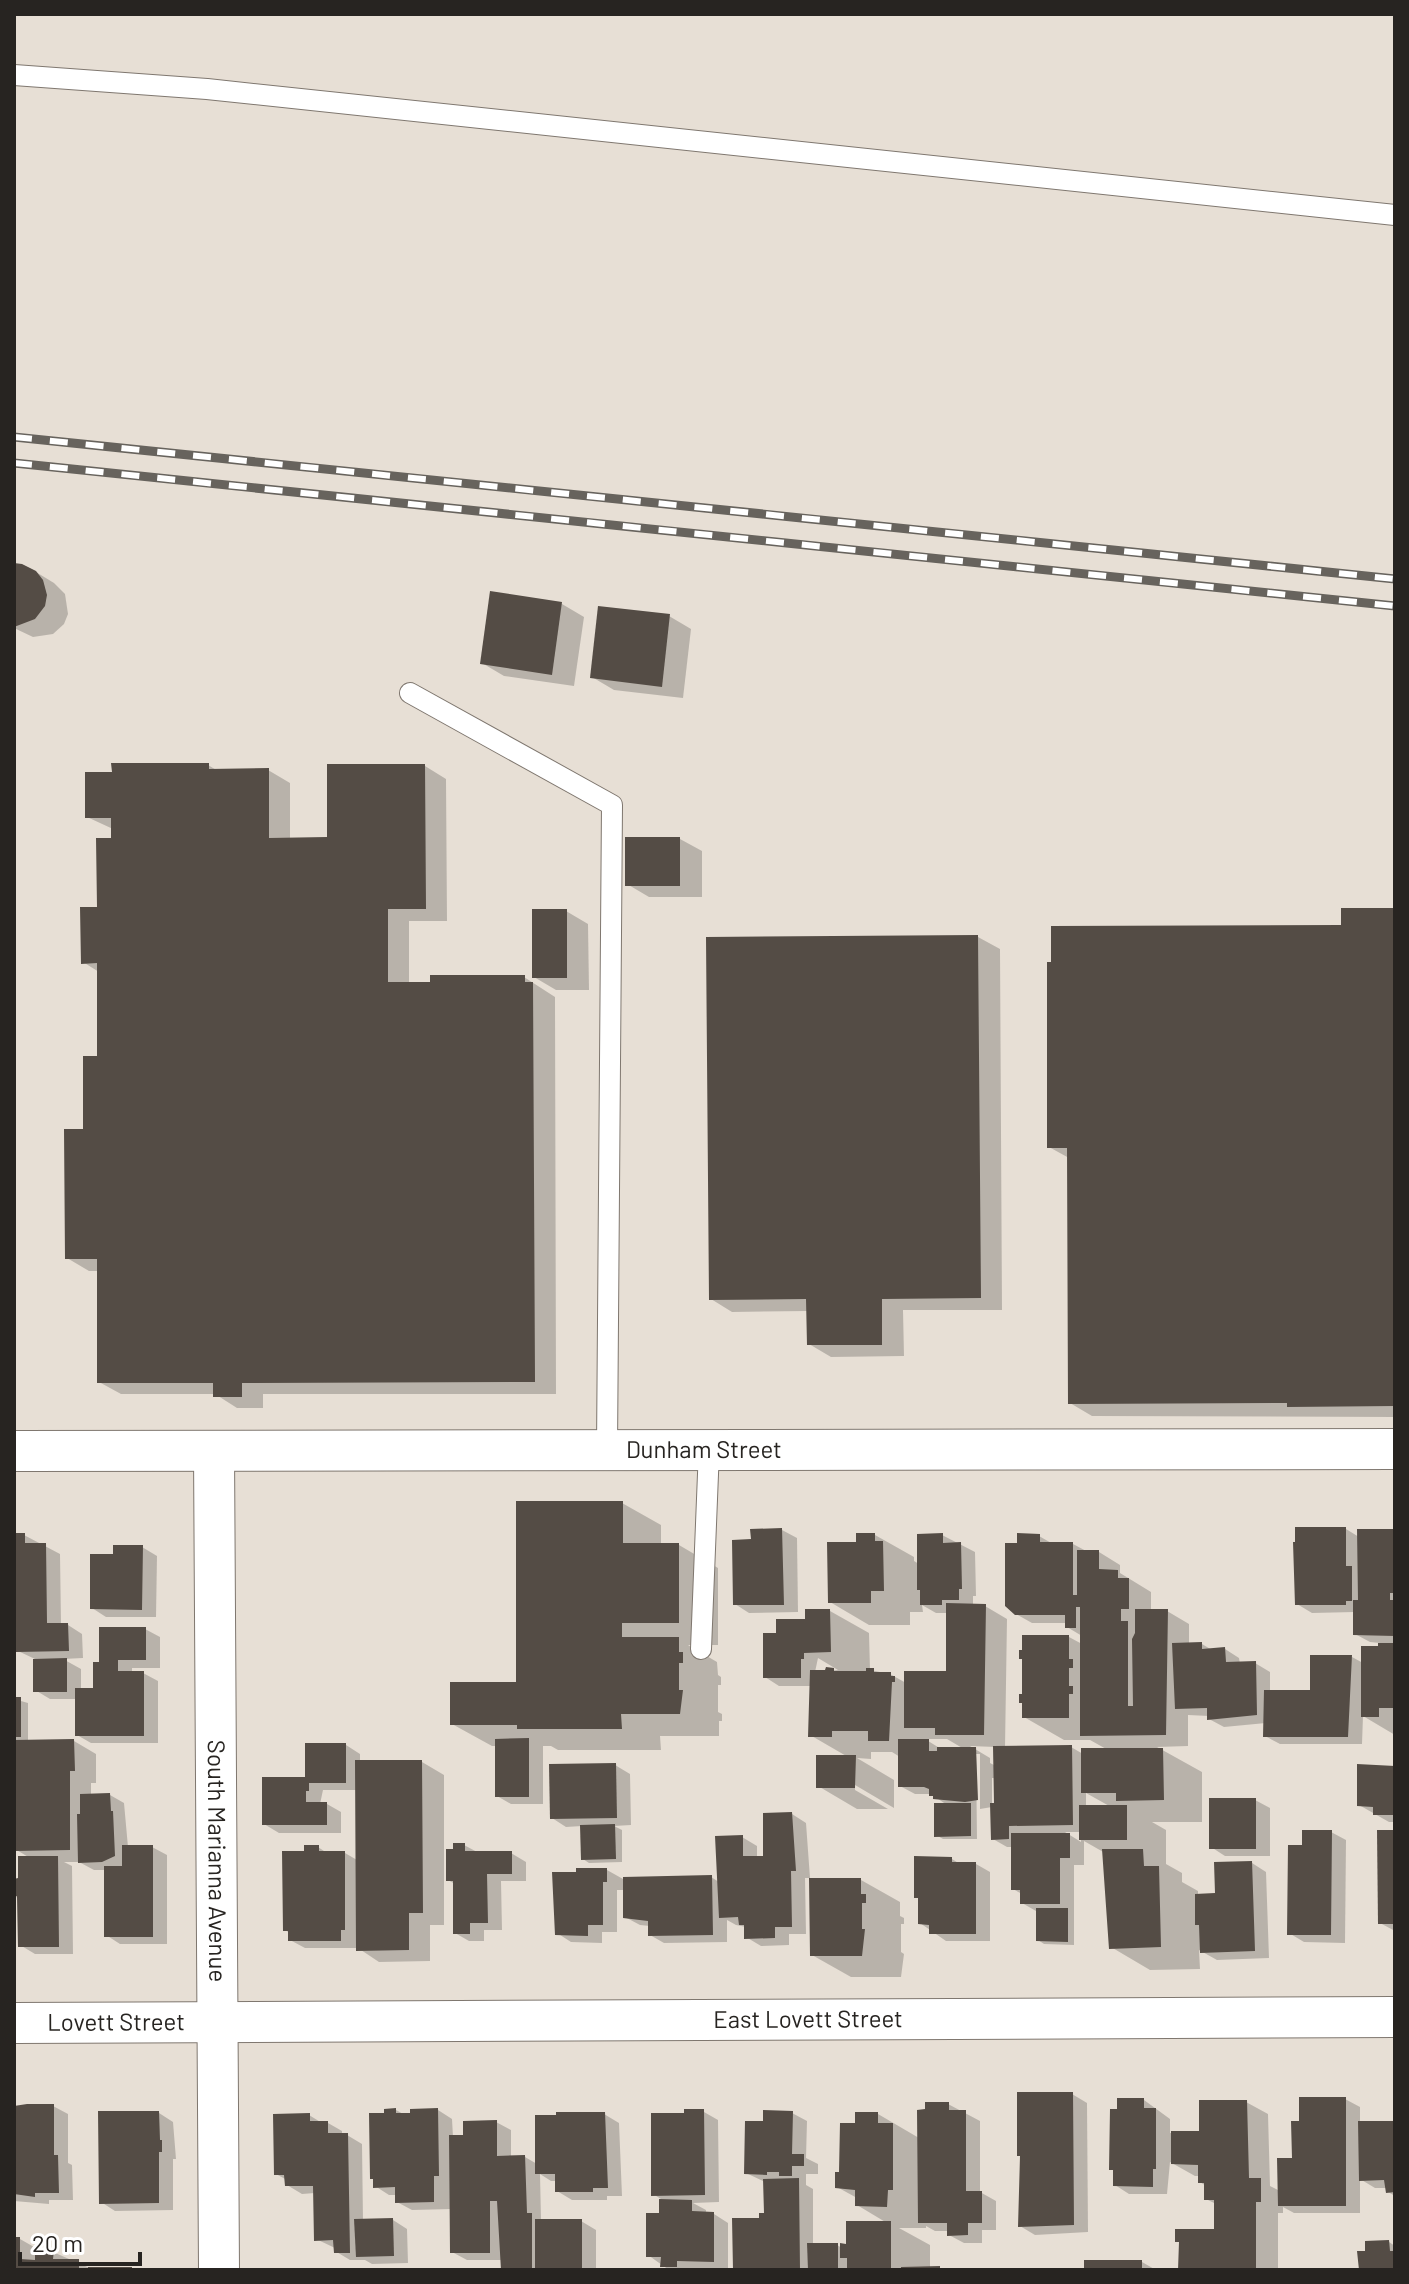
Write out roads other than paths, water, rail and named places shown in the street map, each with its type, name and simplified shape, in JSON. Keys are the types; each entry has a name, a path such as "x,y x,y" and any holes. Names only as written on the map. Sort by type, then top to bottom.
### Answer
{"street":[{"name":"Dunham Street","path":"14,1451 1395,1449"},
{"name":"South Marianna Avenue","path":"214,1451 219,2270"},
{"name":"East Lovett Street","path":"219,2023 1395,2017"},
{"name":"Lovett Street","path":"14,2023 219,2023"}],"lane":[{"path":"14,75 223,90 1395,215"},
{"path":"410,693 612,805 607,1449"},
{"path":"701,1649 709,1449"}],"railway":[{"path":"14,437 1395,579"},
{"path":"14,463 1395,606"}]}
